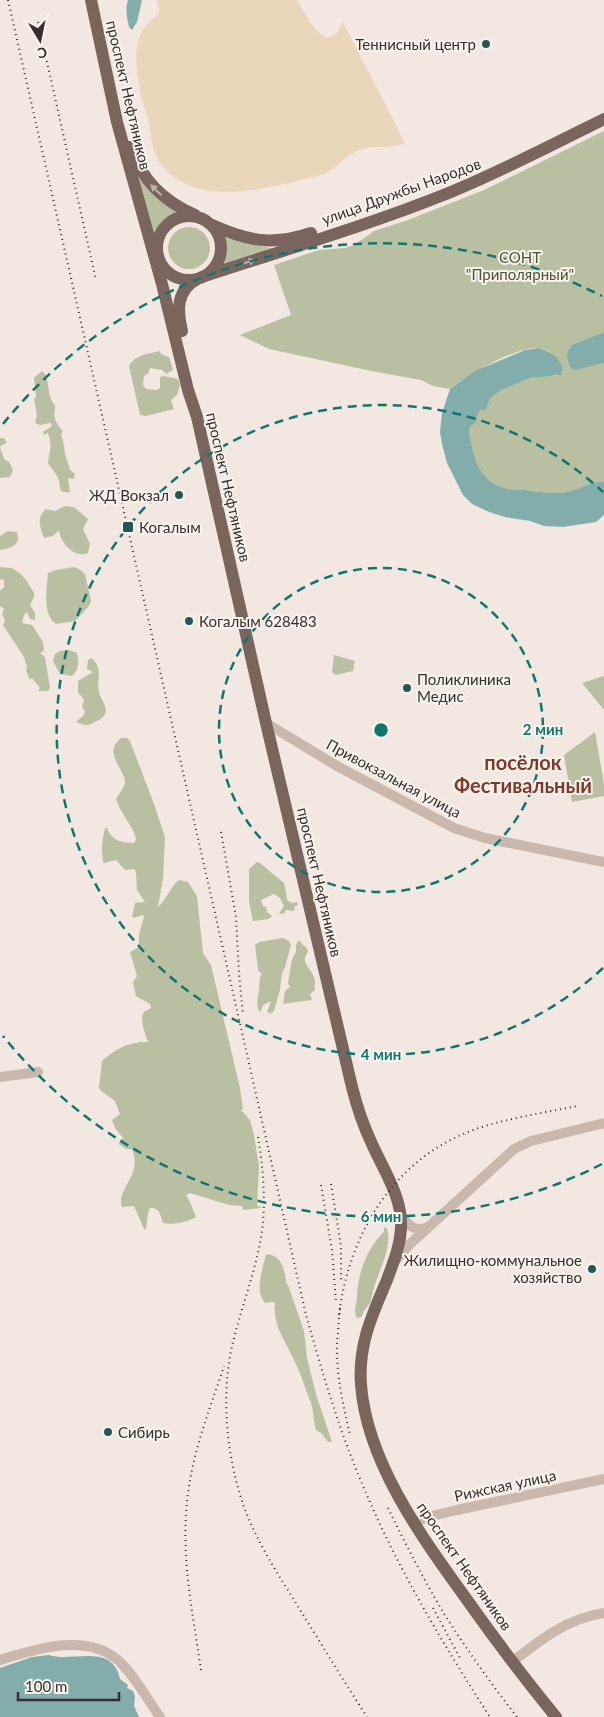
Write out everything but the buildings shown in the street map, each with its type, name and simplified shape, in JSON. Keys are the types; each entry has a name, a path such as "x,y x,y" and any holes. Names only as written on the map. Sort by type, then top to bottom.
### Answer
{"main road":[{"name":"проспект Нефтяников","path":"91,0 109,91 196,417 272,750 354,1094 365,1128 395,1193 401,1215 400,1238 393,1263 364,1340 361,1361 361,1385 367,1418 377,1449 395,1491 434,1555 512,1662 556,1717"},
{"path":"109,91 133,157 144,176 157,192 166,199 212,224 220,239 220,256 215,267 192,283 182,293 178,307 194,384 196,417"},
{"name":"улица Дружбы Народов","path":"212,224 237,236 261,241 283,240 307,235 443,188 519,154 604,111"},
{"name":"улица Дружбы Народов","path":"200,278 446,194 522,161 604,119"},
{"path":"162,284 158,257 160,232 166,225 180,216 197,216"},
{"path":"146,232 164,268 174,276 186,280 200,278"}],"street":[{"name":"Привокзальная улица","path":"266,723 391,796 454,828 484,838 604,862"},
{"path":"272,750 274,743 278,740 289,738"},
{"path":"0,1077 38,1072"},
{"path":"393,1263 429,1226 522,1144 604,1124"},
{"path":"401,1215 412,1228 420,1229 429,1226"},
{"name":"Рижская улица","path":"414,1523 428,1517 457,1510 604,1479"},
{"path":"512,1662 558,1629 583,1617 604,1613"},
{"path":"0,1660 34,1650 57,1646 90,1646 101,1649 120,1662 160,1717"}],"green space":[{"name":"СОНТ \"Приполярный\"","path":"604,131 604,332 572,345 568,350 567,356 571,368 575,369 604,363 604,482 594,483 562,493 511,489 490,481 484,475 475,459 469,430 480,410 486,410 490,398 502,390 530,378 558,376 562,370 559,362 546,350 538,348 529,349 505,357 479,370 450,389 433,386 421,380 269,349 240,335 291,315 274,265 319,250 345,248 354,245 374,231 408,220 484,190"},
{"path":"139,179 176,212 163,222 154,236"},
{"path":"189,227 204,233 210,248 204,263 189,269 174,263 168,248 174,233"},
{"path":"226,238 249,244 271,248 225,263"},
{"path":"160,351 161,354 169,357 173,370 166,374 162,370 150,368 148,374 144,376 143,385 146,389 157,390 160,388 160,377 178,379 180,385 177,395 171,400 174,409 146,416 140,415 129,366 139,357"},
{"path":"42,371 46,375 50,395 55,406 55,419 63,431 61,435 66,459 70,470 75,474 74,479 68,478 70,492 61,491 57,476 48,463 50,442 48,433 44,435 43,432 52,426 51,423 40,425 35,423 37,415 34,399 36,397 34,378"},
{"path":"0,438 4,438 7,443 0,447"},
{"path":"0,447 4,459 9,462 13,470 10,477 0,478"},
{"path":"65,506 74,507 88,519 83,529 90,544 88,553 78,554 73,552 62,540 59,530 53,536 44,538 40,523 43,512 46,509 55,511"},
{"path":"8,531 17,532 18,540 14,546 0,550 0,536"},
{"path":"0,567 12,568 21,574 34,593 30,605 35,613 35,620 30,619 27,612 22,623 32,625 43,642 44,651 40,653 45,657 50,688 48,691 38,691 40,688 32,678 30,680 26,671 27,667 24,657 3,625 5,621 2,614 4,609 0,606 0,591 4,587 4,579 0,580"},
{"path":"74,567 85,574 91,601 89,606 75,621 56,624 52,620 47,608 48,573"},
{"path":"69,650 77,653 78,659 77,668 72,676 60,674 53,661 55,654 60,651"},
{"path":"334,655 355,661 353,671 336,675 332,672"},
{"path":"92,658 98,667 98,687 106,711 101,719 86,725 77,721 84,715 85,711 82,707 84,700 78,692 78,681 93,672 87,669 88,660"},
{"path":"604,676 604,710 582,683"},
{"path":"595,732 604,784 604,796 572,802 564,755"},
{"path":"121,738 127,738 130,741 165,837 163,879 158,907 179,880 188,882 197,896 203,953 211,965 240,1088 243,1109 241,1110 250,1120 259,1166 257,1206 261,1208 243,1210 242,1206 229,1205 190,1193 186,1195 196,1217 180,1223 163,1223 158,1210 150,1208 146,1229 144,1229 134,1206 122,1207 121,1200 132,1174 134,1158 132,1149 126,1149 119,1144 123,1138 115,1128 112,1120 120,1114 115,1101 100,1090 99,1087 102,1061 123,1047 135,1043 148,1042 142,1019 144,1012 151,1008 150,1004 136,996 133,982 137,976 130,952 139,947 139,934 144,917 143,915 134,918 132,916 135,903 145,902 137,890 136,872 134,869 125,870 116,860 105,863 102,858 105,828 107,827 114,838 121,841 134,843 136,840 116,799 125,784 124,776 114,755 116,744"},
{"path":"257,862 284,883 287,900 292,903 297,902 298,905 295,906 294,911 285,910 285,913 279,914 284,906 280,898 274,894 261,900 267,912 272,916 269,919 253,921 249,902 249,869"},
{"path":"283,938 289,941 291,945 282,973 280,990 274,1011 270,1014 267,1011 271,1002 269,1002 263,1005 259,1012 259,988 262,973 258,969 255,945 259,942"},
{"path":"298,941 306,947 308,952 305,960 314,978 315,990 310,994 312,1000 283,1004 285,991 290,987 288,983 292,959 296,952"},
{"path":"386,1227 388,1240 385,1256 370,1303 362,1317 357,1318 355,1310 364,1261"},
{"path":"266,1254 276,1257 282,1264 286,1283 304,1331 307,1358 316,1394 332,1442 328,1442 316,1430 311,1402 298,1368 277,1325 275,1303 265,1303 262,1298 260,1279"}],"sand":[{"path":"157,0 297,0 318,31 329,37 336,34 343,22 405,143 363,149 353,153 330,171 323,174 281,185 245,191 209,191 193,187 177,179 164,168 154,151 137,71 136,54 139,38 146,25 159,13"}],"water":[{"path":"128,0 142,0 137,22 132,30 129,27 127,17"},
{"path":"604,332 604,363 575,370 571,368 567,356 568,350 572,345"},
{"path":"539,348 556,357 561,365 561,375 530,378 502,390 490,398 486,410 480,410 477,421 469,430 475,459 484,475 490,481 509,489 561,493 594,483 604,482 604,515 596,522 563,527 544,526 489,512 472,504 463,495 447,463 440,432 442,413 450,389 475,371 525,350"},
{"path":"49,1655 58,1657 100,1657 109,1661 116,1668 120,1679 128,1685 127,1688 133,1691 135,1696 134,1706 139,1717 0,1717 0,1668 32,1657"}],"railway":[{"path":"8,0 306,1315 338,1420 374,1512 420,1602 490,1717"},
{"path":"38,22 96,280"},
{"path":"221,832 236,917 243,1014"},
{"path":"339,1315 344,1285 353,1255 365,1227 381,1202 400,1179 422,1158 447,1142 476,1129 513,1119 577,1106"},
{"path":"258,1137 263,1184 264,1208 262,1231 256,1263 233,1340 226,1391 227,1427 232,1463 241,1498 258,1540 367,1717"},
{"path":"331,1184 341,1246 341,1281"},
{"path":"321,1185 332,1250 336,1302"},
{"path":"340,1308 337,1343 338,1366 350,1435"},
{"path":"201,1670 188,1579 185,1533 186,1510 195,1456 224,1366"},
{"path":"388,1508 446,1617 480,1668 517,1717"},
{"path":"433,1608 460,1658"}],"place":[{"name":"Теннисный центр","path":"486,44"},
{"name":"ЖД Вокзал","path":"179,495"},
{"name":"Когалым","path":"128,527"},
{"name":"Когалым 628483","path":"189,621"},
{"name":"Поликлиника Медис","path":"407,688"},
{"name":"Жилищно-коммунальное хозяйство","path":"592,1269"},
{"name":"Сибирь","path":"108,1432"}],"district":[{"name":"посёлок Фестивальный","path":"523,774"}]}
